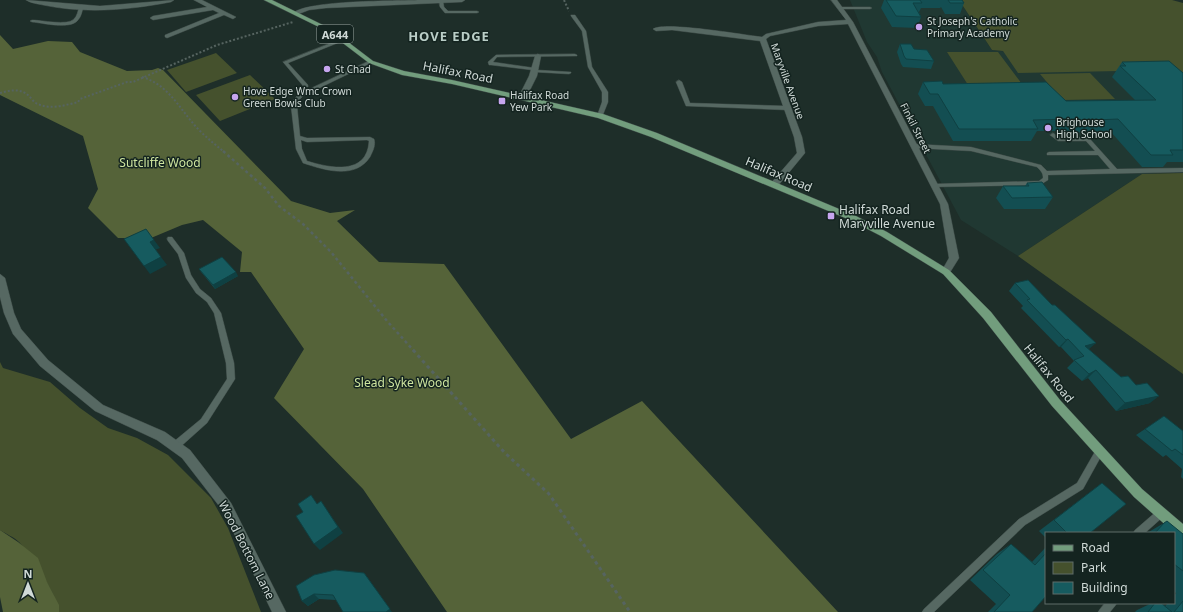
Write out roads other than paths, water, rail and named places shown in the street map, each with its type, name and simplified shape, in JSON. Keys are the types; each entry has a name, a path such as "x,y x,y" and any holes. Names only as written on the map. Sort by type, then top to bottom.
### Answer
{"main road":[{"name":"Halifax Road","path":"267,0 329,30 370,62 409,75 452,82 600,116 654,135 872,228 946,272 988,315 1056,403 1138,493 1183,532"}],"street":[{"path":"29,0 44,4 81,8 126,8 171,0"},
{"path":"196,0 233,17"},
{"path":"296,13 308,8 355,2 441,2 462,0"},
{"name":"Finkil Street","path":"834,0 850,22 944,204 954,258 946,272"},
{"path":"153,18 213,8"},
{"path":"167,36 224,13"},
{"name":"Maryville Avenue","path":"774,185 801,153 798,137 763,39 768,35 818,24 850,22"},
{"path":"656,29 671,25 763,39"},
{"path":"522,98 535,70 538,56"},
{"name":"Wood Bottom Lane","path":"0,278 9,313 18,331 44,363 99,408 161,436 186,454 228,507 279,612"}],"lane":[{"path":"44,4 50,0"},
{"path":"441,2 442,7 447,12 478,12"},
{"path":"32,21 57,24 72,23 76,19 81,8"},
{"path":"840,8 870,8"},
{"path":"573,16 584,31 588,46 590,67 605,92 605,102 600,116"},
{"path":"306,86 285,62 343,40"},
{"path":"569,73 491,64 490,62 492,58 496,56 575,55"},
{"path":"298,137 307,140 368,138 372,140 372,144 366,158 358,165 350,168 329,169 305,162 301,155 298,137 294,106 295,101 301,95 370,62"},
{"path":"679,82 688,105 787,108"},
{"path":"1053,134 1058,139 1088,140 1115,172"},
{"path":"914,146 971,149 1039,166 1045,173 1046,179 1040,183 934,185"},
{"path":"1049,154 1100,153"},
{"path":"1045,173 1183,170"},
{"path":"170,239 181,253 188,276 198,291 209,300 217,313 230,363 231,379 204,421 175,446"},
{"path":"927,612 1022,522 1080,486 1100,450"},
{"path":"1139,532 1161,513"},
{"path":"1103,612 1111,604"}],"place":[{"name":"St Joseph's Catholic Primary Academy","path":"919,27"},
{"name":"St Chad","path":"327,69"},
{"name":"Hove Edge Wmc Crown Green Bowls Club","path":"235,97"},
{"name":"Halifax Road Yew Park","path":"502,101"},
{"name":"Brighouse High School","path":"1048,128"},
{"name":"Halifax Road Maryville Avenue","path":"831,216"}],"district":[{"name":"HOVE EDGE","path":"449,36"}],"park label":[{"name":"Sutcliffe Wood","path":"160,162"},
{"name":"Slead Syke Wood","path":"402,382"}]}
